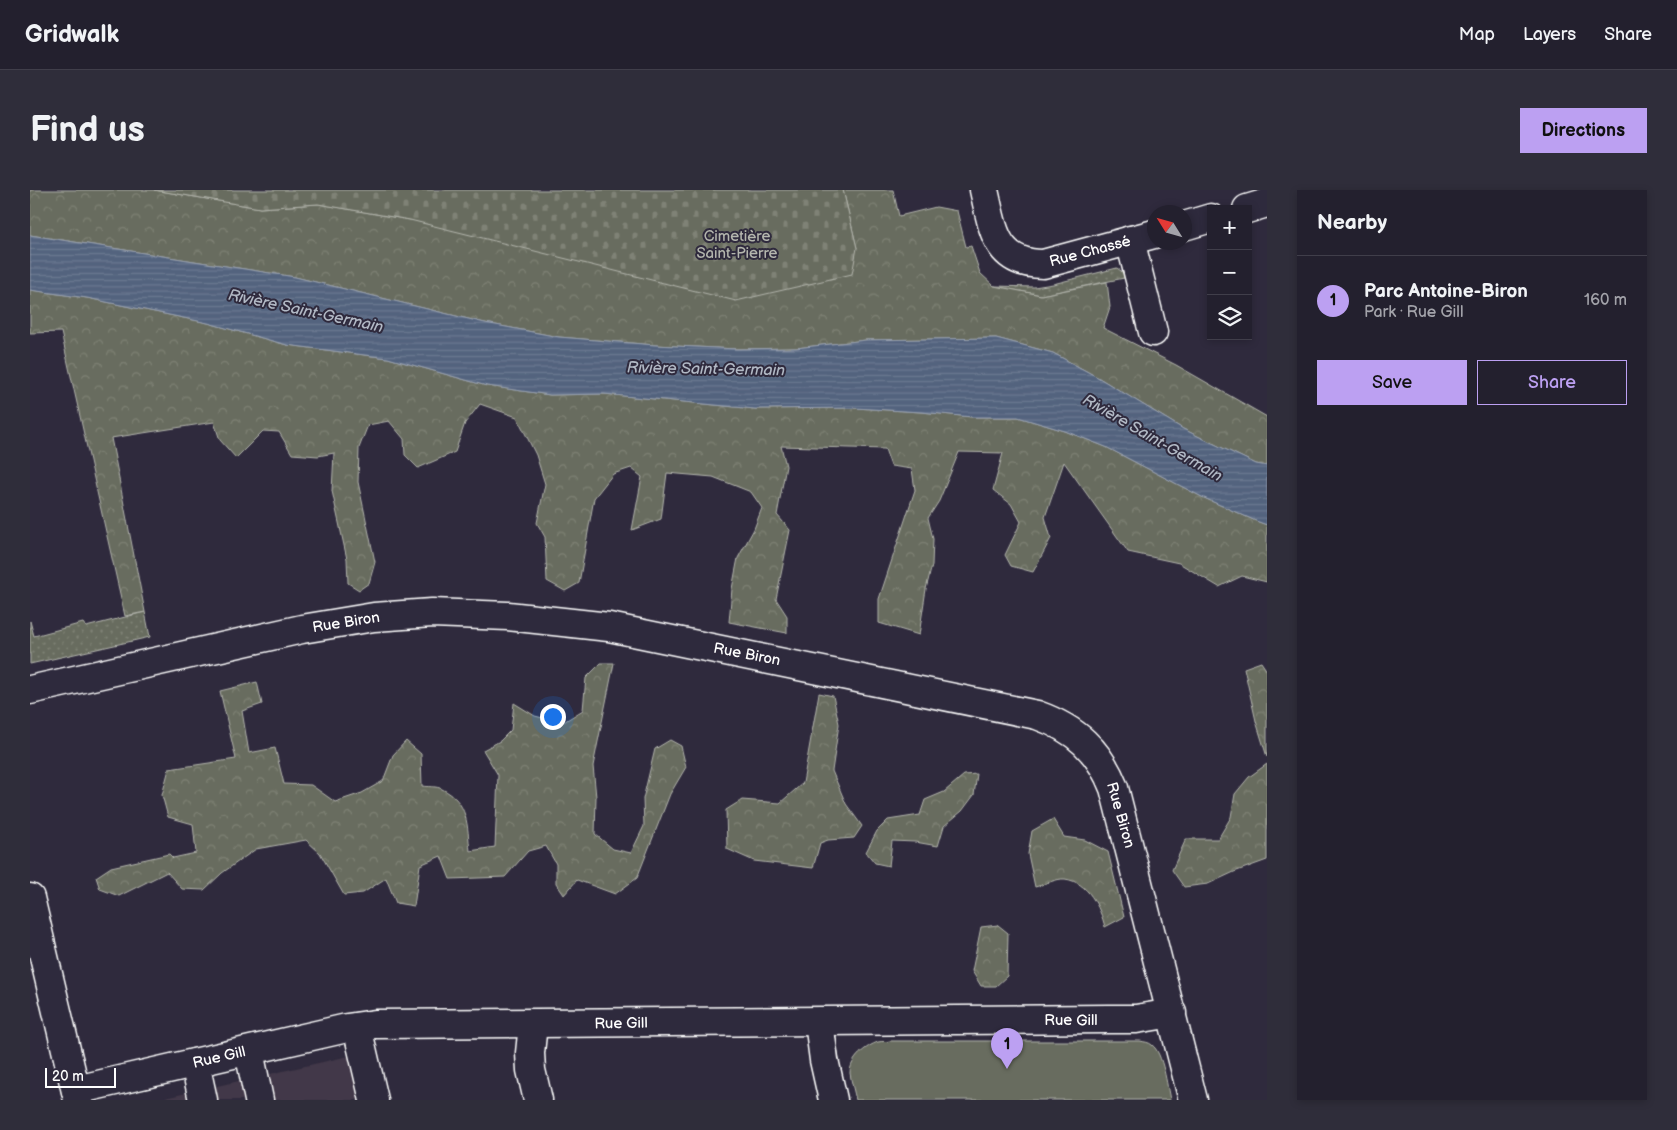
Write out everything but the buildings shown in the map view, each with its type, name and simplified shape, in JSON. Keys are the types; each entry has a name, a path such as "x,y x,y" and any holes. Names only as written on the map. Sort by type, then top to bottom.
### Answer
{"street":[{"name":"Rue Chassé","path":"984,190 995,235 1005,250 1019,261 1030,264 1043,264 1142,237"},
{"path":"1252,208 1267,203"},
{"path":"1192,224 1207,219"},
{"path":"1142,237 1153,332"},
{"name":"Rue Biron","path":"30,690 335,623 400,615 456,614 542,619 609,627 1037,715 1056,721 1079,737 1097,755 1108,771 1122,814 1193,1100"},
{"path":"30,898 77,1095"},
{"name":"Rue Gill","path":"77,1095 195,1063 356,1027 397,1024 1109,1020 1145,1018 1172,1013"},
{"path":"819,1022 824,1060 833,1100"},
{"path":"533,1024 530,1053 538,1100"},
{"path":"356,1027 374,1100"},
{"path":"249,1051 259,1100"},
{"path":"195,1063 203,1100"}],"shaded area":[{"path":"376,1052 388,1100 156,1100 349,1056"}],"green space":[{"path":"30,190 154,190 260,208 319,204 410,220 857,248 843,190 893,190 899,216 936,207 957,211 966,247 971,246 980,273 994,286 1041,295 1107,282 1110,307 1103,328 1176,365 1267,417 1267,466 1256,464 1183,429 1099,378 1053,353 996,338 866,340 796,348 737,349 655,345 559,337 485,323 295,277 30,235"},
{"name":"Cimetière Saint-Pierre","path":"154,190 843,190 857,248 852,274 736,301 410,220 318,204 260,208"},
{"path":"1117,268 1129,277 1041,295 994,286 1034,287"},
{"path":"30,290 87,298 208,323 287,345 388,358 487,386 550,395 604,394 755,409 855,408 972,417 1018,417 1065,431 1106,447 1202,497 1267,525 1267,582 1242,576 1219,587 1179,563 1128,552 1064,462 1045,517 1051,538 1033,572 1011,566 1005,555 1021,522 1011,504 993,490 1003,453 959,452 939,501 928,518 933,539 932,565 926,589 919,635 879,623 879,599 915,490 912,469 891,466 885,449 781,446 786,466 777,515 790,530 776,599 787,616 787,633 729,622 732,589 738,558 754,529 762,508 751,492 713,477 667,473 661,519 632,530 642,477 631,468 613,474 594,498 579,583 565,591 547,581 545,537 537,523 545,484 536,455 517,417 480,404 465,423 455,452 418,468 405,455 404,439 389,421 368,425 359,448 358,482 375,562 369,583 359,590 348,583 347,559 332,491 334,453 318,456 292,454 279,432 263,431 236,458 220,440 214,422 111,438 145,612 125,616 61,332 30,333"},
{"path":"145,612 150,637 30,664 30,621 34,636 83,623 86,627"},
{"path":"1261,662 1267,671 1267,757 1256,721 1244,668"},
{"path":"601,663 614,663 593,766 596,797 595,834 613,849 631,853 644,826 643,799 655,749 670,740 681,746 686,767 670,794 637,878 615,894 577,880 564,895 556,883 556,864 546,846 528,851 505,877 450,879 441,856 420,865 414,906 396,903 386,878 363,893 344,895 320,853 306,840 256,849 222,873 204,890 182,889 167,872 119,896 100,889 96,877 111,867 169,854 173,858 196,853 193,824 168,817 162,795 169,769 236,759 220,691 257,682 262,704 242,711 249,753 275,748 284,784 311,785 335,802 362,793 383,781 393,755 406,741 421,754 422,786 442,789 451,794 462,808 467,824 470,851 495,847 498,775 483,750 500,741 511,730 514,703 535,716 562,723 583,710 586,678"},
{"path":"819,693 833,696 839,724 832,771 846,804 862,826 854,838 828,840 820,843 813,868 754,861 727,849 726,810 742,800 780,803 803,783"},
{"path":"1267,764 1267,860 1208,884 1184,887 1172,870 1186,839 1218,839 1231,817 1235,794 1249,777"},
{"path":"977,774 974,795 962,811 944,826 938,846 892,841 889,866 875,863 866,852 877,831 888,820 920,815 925,800 944,792 964,775"},
{"path":"1053,819 1064,837 1085,840 1108,852 1124,917 1105,927 1100,911 1092,897 1073,881 1062,879 1035,887 1028,854 1032,831"},
{"path":"998,925 1008,933 1007,976 996,986 981,986 972,971 981,927"},
{"path":"878,1042 1146,1042 1156,1049 1159,1055 1170,1100 856,1100 850,1073 853,1063 859,1054 869,1047"}],"water":[{"name":"Rivière Saint-Germain","path":"30,235 295,277 485,323 559,337 655,345 737,349 796,348 866,340 996,338 1053,353 1099,378 1183,429 1256,464 1267,466 1267,525 1202,497 1106,447 1065,431 1018,417 972,417 855,408 755,409 604,394 550,395 487,386 388,358 287,345 208,323 87,298 30,290"}],"place":[{"name":"Parc Antoine-Biron","path":"1007,1069"}]}
